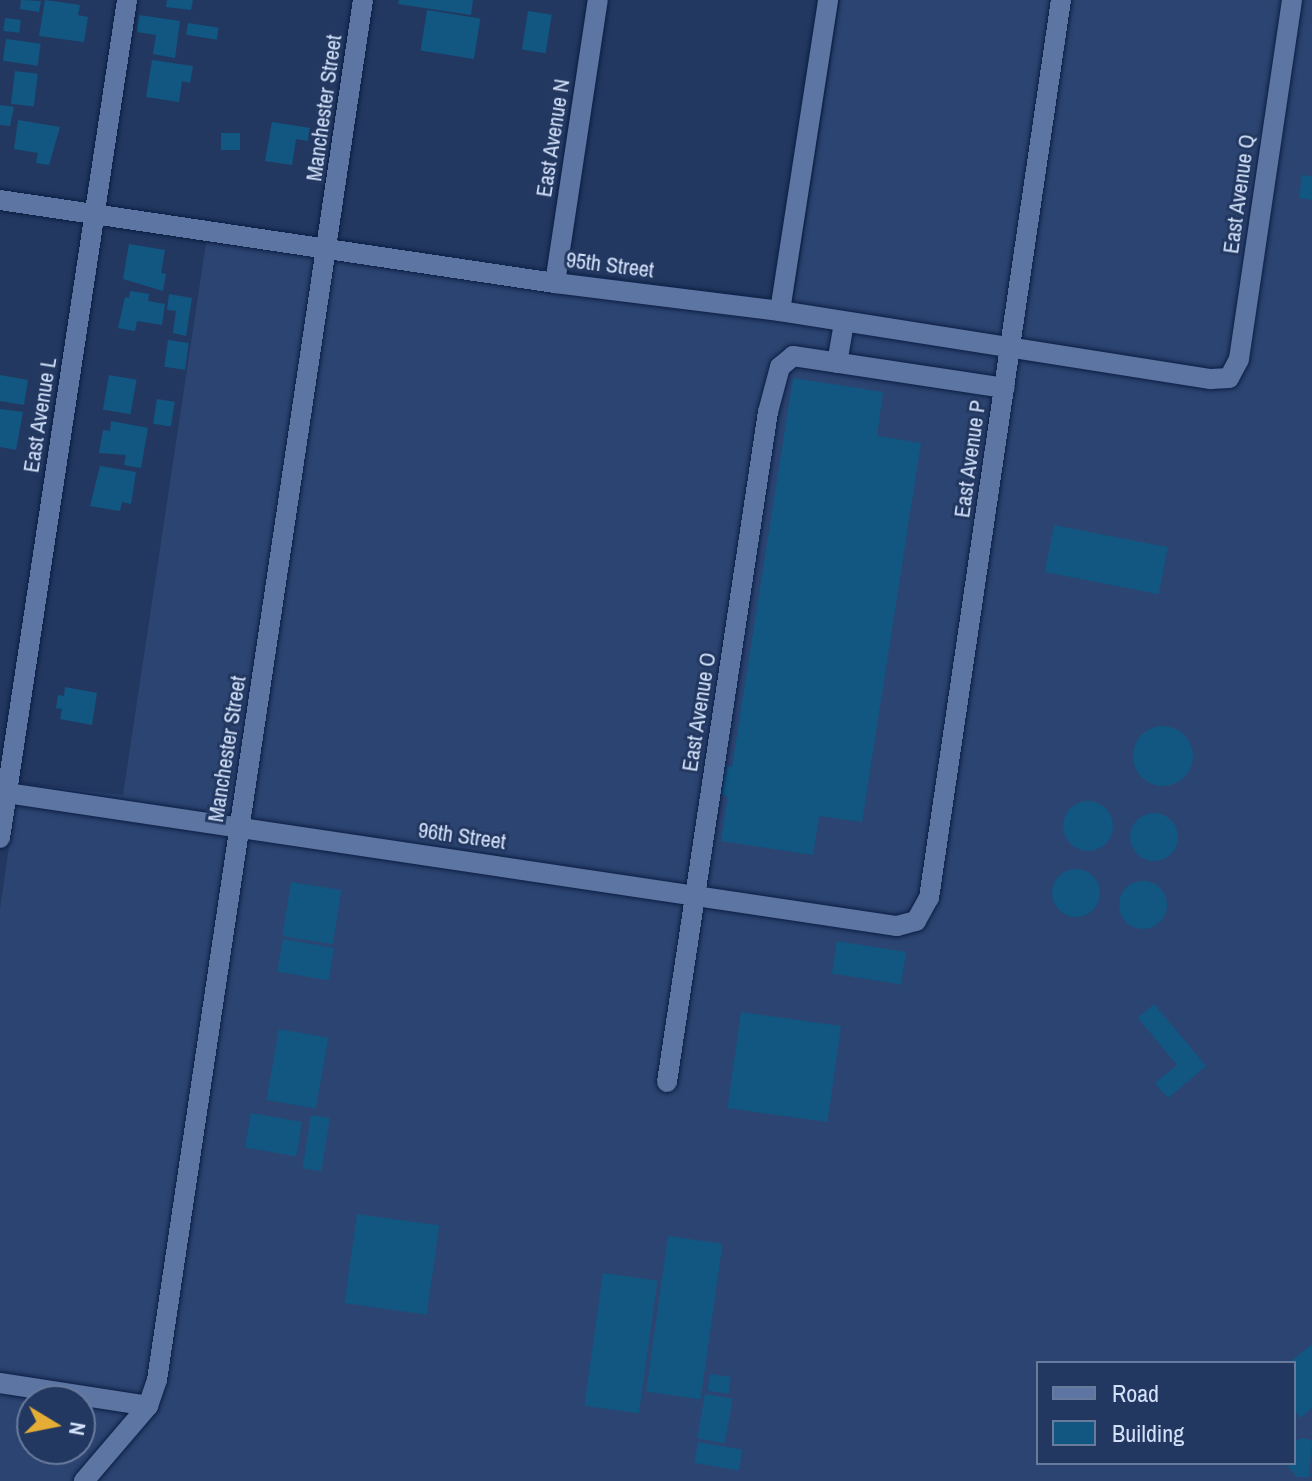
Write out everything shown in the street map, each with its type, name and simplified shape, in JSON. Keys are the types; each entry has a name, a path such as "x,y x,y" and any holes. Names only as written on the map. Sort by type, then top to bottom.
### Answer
{"street":[{"name":"East Avenue L","path":"0,838 4,793 127,0"},
{"name":"Manchester Street","path":"84,1481 148,1406 157,1380 238,828 329,249 363,0"},
{"name":"East Avenue N","path":"555,283 598,0"},
{"path":"780,311 828,0"},
{"name":"East Avenue P","path":"916,921 929,898 1061,0"},
{"name":"East Avenue Q","path":"1214,379 1229,378 1239,359 1292,0"},
{"name":"95th Street","path":"0,200 555,283 780,311 1010,350 1214,379"},
{"path":"844,323 837,363 1005,388"},
{"name":"East Avenue O","path":"667,1082 768,412 780,367 793,356 837,363"},
{"name":"96th Street","path":"4,793 897,926 916,921"},
{"path":"0,1383 148,1406"}],"shaded area":[{"path":"840,0 1312,0 1312,1481 0,1481 0,909 18,783 123,795 209,223 793,304"}],"building":[{"path":"21,0 41,1 39,12 20,9"},
{"path":"45,0 80,5 78,15 88,17 84,42 39,36"},
{"path":"167,0 193,0 191,10 166,7"},
{"path":"399,0 473,0 471,15 398,4"},
{"path":"427,10 480,18 474,59 421,50"},
{"path":"528,11 552,15 546,53 522,50"},
{"path":"139,15 180,21 175,58 153,54 156,35 137,32"},
{"path":"5,18 21,20 19,33 3,31"},
{"path":"188,23 219,28 217,40 186,35"},
{"path":"6,39 41,44 38,66 3,61"},
{"path":"152,60 193,66 190,83 182,81 179,102 146,97"},
{"path":"15,71 38,74 34,107 11,104"},
{"path":"0,105 14,107 10,126 0,125"},
{"path":"18,120 60,127 49,165 36,163 38,153 14,149"},
{"path":"272,122 310,128 308,141 296,139 292,165 265,161"},
{"path":"221,133 240,133 240,150 221,150"},
{"path":"1302,175 1312,176 1312,200 1299,198"},
{"path":"129,244 165,250 161,273 166,274 163,291 123,279"},
{"path":"130,291 149,294 148,301 165,304 162,325 137,321 135,331 118,328 125,297 129,298"},
{"path":"169,294 192,298 186,336 173,333 176,311 167,310"},
{"path":"168,340 189,343 185,370 164,367"},
{"path":"0,375 28,380 24,405 0,401"},
{"path":"109,375 137,380 130,414 103,409"},
{"path":"793,378 883,392 877,436 921,443 862,822 819,816 813,855 721,841 728,796 721,795 726,766 732,767"},
{"path":"157,399 175,402 171,427 153,424"},
{"path":"0,409 23,412 16,450 0,447"},
{"path":"111,421 148,428 141,468 124,465 126,455 99,453 103,430 110,431"},
{"path":"100,466 136,472 131,504 122,502 120,511 90,506"},
{"path":"1054,525 1168,547 1159,594 1045,572"},
{"path":"65,687 97,693 92,725 60,719 62,709 56,708 58,695 64,696"},
{"path":"1163,726 1175,728 1184,735 1191,744 1191,768 1184,777 1175,784 1163,786 1151,784 1142,777 1135,768 1133,756 1135,744 1142,735 1151,728"},
{"path":"1088,801 1105,809 1113,826 1105,843 1088,851 1071,843 1063,826 1071,809"},
{"path":"1154,813 1163,814 1171,820 1177,828 1177,846 1171,854 1163,860 1154,861 1145,860 1137,854 1131,846 1130,837 1131,828 1137,820 1145,814"},
{"path":"1076,869 1085,870 1093,876 1099,884 1099,902 1093,910 1085,916 1076,917 1067,916 1059,910 1053,902 1052,893 1053,884 1059,876 1067,870"},
{"path":"1143,881 1152,882 1160,888 1166,896 1166,914 1160,922 1152,928 1143,929 1134,928 1126,922 1120,914 1119,905 1120,896 1126,888 1134,882"},
{"path":"291,882 341,890 333,944 282,936"},
{"path":"283,939 334,948 328,981 277,971"},
{"path":"837,941 906,952 901,985 832,974"},
{"path":"1154,1004 1206,1066 1168,1098 1155,1083 1177,1065 1138,1018"},
{"path":"741,1012 841,1026 828,1122 728,1108"},
{"path":"279,1029 328,1038 316,1109 266,1100"},
{"path":"251,1113 302,1122 296,1156 245,1147"},
{"path":"311,1115 330,1118 321,1171 303,1168"},
{"path":"357,1214 439,1226 427,1315 344,1303"},
{"path":"668,1236 722,1244 701,1399 646,1391"},
{"path":"603,1273 657,1281 639,1413 584,1406"},
{"path":"1312,1344 1312,1408 1300,1418 1296,1413 1296,1361 1291,1361"},
{"path":"710,1374 731,1377 728,1394 708,1391"},
{"path":"705,1394 733,1399 725,1443 697,1438"},
{"path":"1302,1438 1312,1440 1309,1477 1297,1477 1287,1465 1296,1465 1296,1441"},
{"path":"698,1442 742,1450 739,1470 694,1463"}]}
